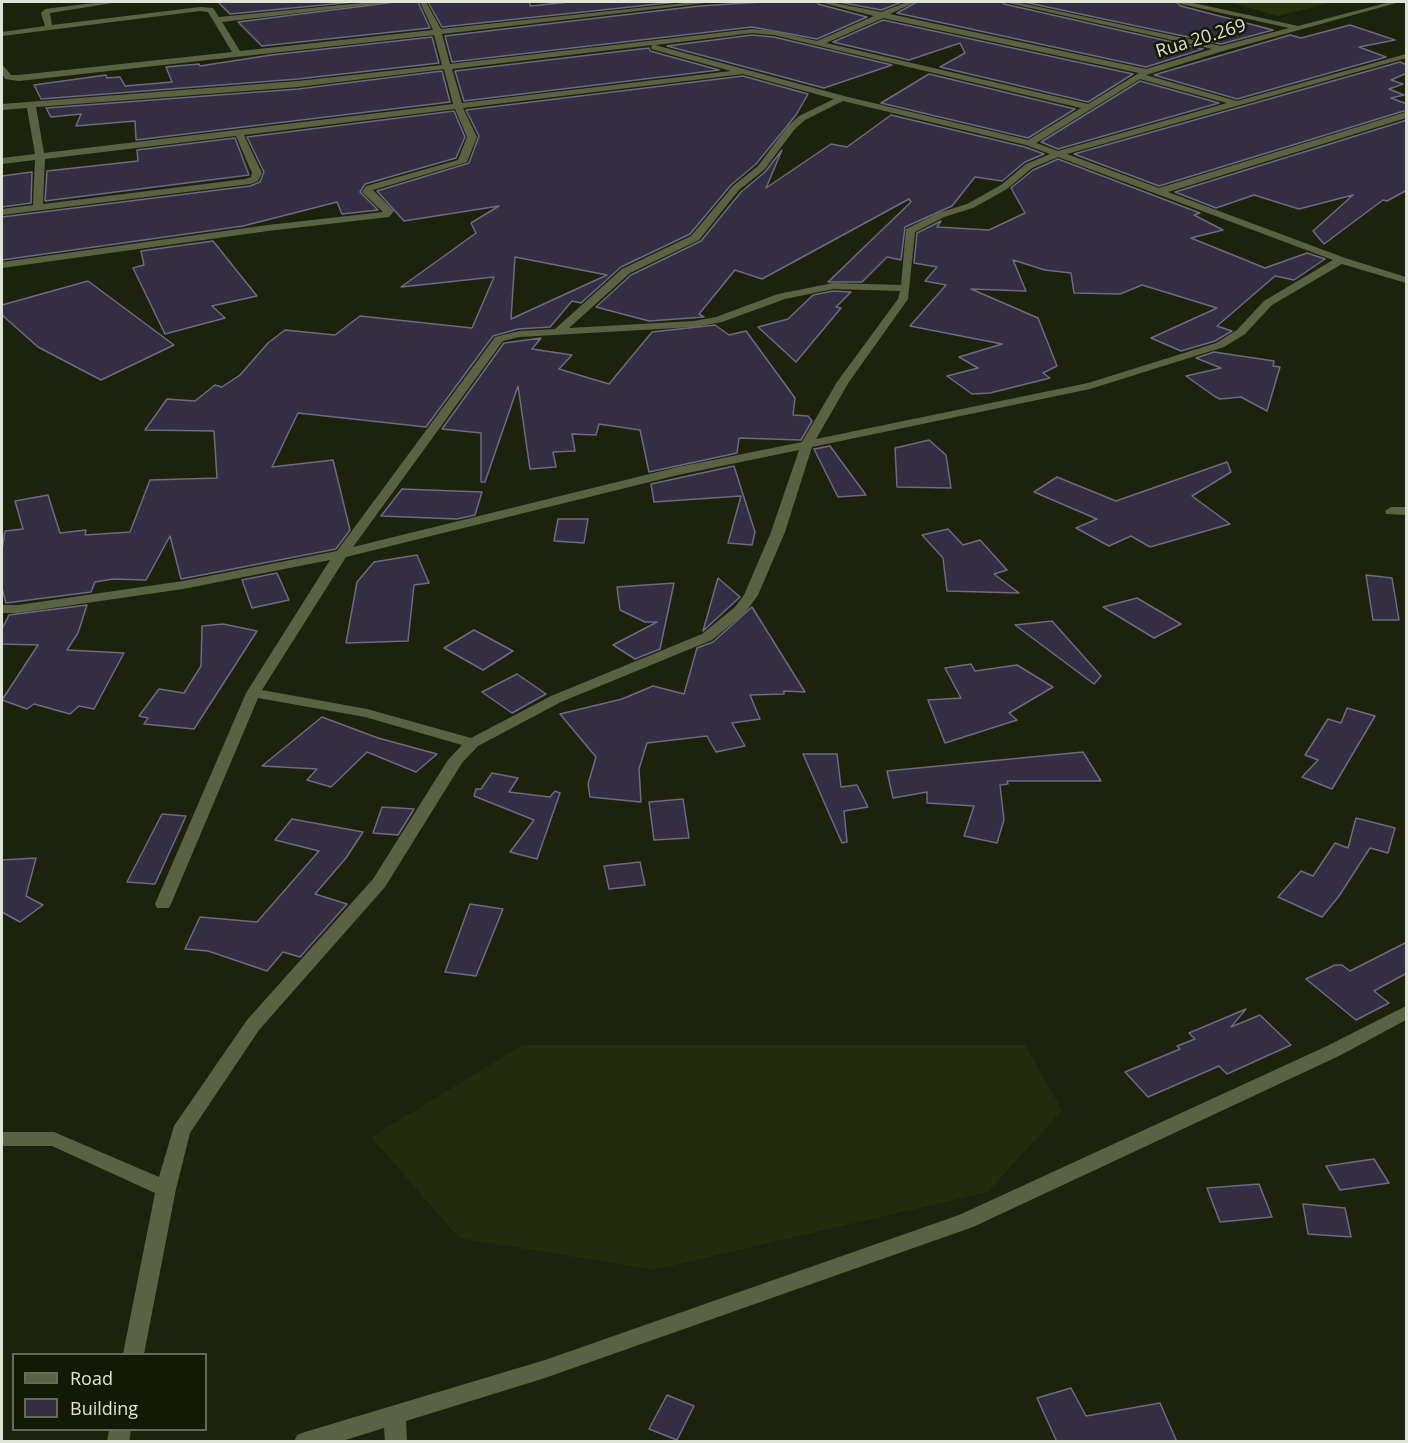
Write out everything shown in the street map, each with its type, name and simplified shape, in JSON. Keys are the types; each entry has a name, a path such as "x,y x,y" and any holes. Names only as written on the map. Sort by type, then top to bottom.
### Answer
{"street":[{"path":"49,28 45,13 48,11 109,2"},
{"path":"217,20 389,2"},
{"path":"2,265 268,228 386,215 389,211 367,192 369,188 462,162 472,137 459,106 437,30 423,2"},
{"path":"2,68 8,77 19,78 236,52 710,2"},
{"path":"822,2 885,14 1143,74 1239,104"},
{"path":"818,43 912,2"},
{"path":"1008,2 1220,49"},
{"path":"1181,2 1299,28"},
{"name":"Rua 20.269","path":"1029,143 1086,106 1143,74 1220,49 1397,2"},
{"path":"2,34 200,9 210,10 236,52"},
{"path":"2,107 298,84 752,31 818,43 1086,106"},
{"path":"647,45 740,72 1029,143 1341,260 1407,280"},
{"path":"134,1353 166,1189 181,1131 252,1025 379,883 456,760 473,742 556,699 707,637 740,610 751,595 778,531 806,446 843,382 903,299 906,288 910,231 941,215 970,206 1004,187 1029,166 1060,153 1407,56"},
{"path":"2,161 740,72"},
{"path":"557,333 626,271 675,250 695,238 736,188 761,168 791,128 802,118 842,98"},
{"path":"31,105 40,156 38,207"},
{"path":"1161,191 1407,115"},
{"path":"2,212 247,182 255,179 257,173 238,131"},
{"path":"2,609 18,609 183,585 341,554 678,471 1090,386 1189,356 1227,341 1241,332 1268,303 1341,260"},
{"path":"163,904 253,693 341,554 499,339 519,334 694,324 718,320 805,290 833,286 906,288"},
{"path":"1390,511 1407,511"},
{"path":"253,693 367,713 473,742"},
{"path":"304,1442 545,1369 966,1221 1333,1050 1407,1012"},
{"path":"2,1139 54,1138 166,1189"},
{"path":"395,1413 396,1442"}],"shaded area":[{"path":"1230,2 1333,2 1278,16"},
{"path":"523,1045 1025,1045 1062,1110 988,1192 653,1270 459,1238 371,1137"}],"building":[{"path":"218,2 354,2 230,14"},
{"path":"395,2 418,2 430,28 262,46 238,22"},
{"path":"428,2 530,2 530,6 570,2 677,2 442,27"},
{"path":"762,2 817,2 867,17 817,39 752,27 452,62 445,36 699,6"},
{"path":"839,2 902,2 881,10"},
{"path":"917,2 1002,2 1203,49 1146,67 897,13"},
{"path":"1024,2 1176,2 1181,6 1273,30 1221,44"},
{"path":"883,20 1133,74 1088,102 940,67 965,53 960,43 909,60 833,42"},
{"path":"1350,25 1395,40 1359,47 1386,57 1237,99 1154,75 1290,35 1301,38"},
{"path":"752,35 774,37 892,65 824,88 667,46"},
{"path":"432,37 439,63 298,79 41,99 34,85 106,75 107,78 120,77 125,86 172,82 166,67 199,64 200,66 271,55"},
{"path":"649,48 650,51 719,70 464,101 455,71"},
{"path":"1400,62 1407,65 1407,73 1391,80 1403,84 1389,89 1404,95 1391,98 1407,104 1407,110 1159,186 1074,154"},
{"path":"442,71 450,102 136,140 135,121 76,126 81,114 51,117 46,108 298,89"},
{"path":"929,74 1075,109 1028,138 881,103"},
{"path":"743,76 808,94 796,115 756,164 731,185 690,234 621,267 581,303 572,301 550,327 518,329 493,336 426,427 298,413 272,467 333,460 350,530 336,549 181,579 170,536 146,580 113,579 95,582 91,592 6,603 2,588 2,550 5,531 23,529 15,501 48,495 60,533 86,530 85,535 130,532 150,480 217,478 214,431 145,430 167,399 195,401 215,385 222,387 240,375 268,343 285,330 335,335 360,316 472,328 494,277 401,287 476,233 471,223 499,206 404,221 377,191 469,163 479,136 466,110","holes":["515,257 607,275 511,319"]},
{"path":"1140,81 1219,103 1058,149 1041,142"},
{"path":"454,111 465,137 456,158 365,184 360,192 378,210 342,214 337,202 243,226 2,260 2,217 250,186 260,182 264,172 247,137"},
{"path":"891,115 1025,147 1044,154 1025,162 1002,181 975,177 952,206 905,227 901,260 887,257 862,282 828,282 911,202 909,199 762,279 735,270 699,314 704,317 649,321 596,307 631,275 701,241 741,192 765,172 782,150 766,188 831,144 847,147"},
{"path":"1407,120 1407,190 1387,201 1383,200 1324,244 1313,231 1353,195 1299,209 1254,195 1216,208 1175,192"},
{"path":"235,138 249,175 45,201 47,171 138,161 137,150"},
{"path":"1058,159 1200,213 1194,215 1223,230 1191,238 1265,268 1307,253 1325,259 1294,280 1275,276 1217,326 1232,331 1215,341 1181,351 1151,338 1217,308 1142,285 1120,294 1074,293 1071,273 1045,270 1013,260 1026,291 971,289 1038,318 1057,366 1043,373 1050,378 990,393 972,394 947,376 978,368 959,357 1002,344 910,326 946,285 925,281 937,267 914,263 917,233 941,221 937,227 989,230 1025,213 1011,188 1033,170"},
{"path":"32,172 31,203 2,207 2,176"},
{"path":"213,241 257,296 212,306 225,318 165,334 133,268 144,265 141,251"},
{"path":"88,281 174,345 101,380 38,347 2,315 2,305"},
{"path":"833,291 851,292 836,307 841,308 796,362 758,327 788,319 813,295"},
{"path":"715,325 729,335 746,331 795,398 793,415 808,416 812,421 801,440 739,438 737,453 649,472 640,430 599,424 596,435 572,434 575,451 553,452 556,467 530,469 518,386 485,482 481,482 481,433 442,429 504,343 541,338 532,349 572,355 559,369 609,384 652,332"},
{"path":"1214,352 1274,361 1273,366 1280,367 1267,411 1241,397 1220,399 1186,376 1221,368 1196,358"},
{"path":"929,440 946,455 951,488 897,487 895,448"},
{"path":"830,446 866,495 838,497 814,449"},
{"path":"1227,462 1231,472 1192,496 1230,524 1150,547 1131,536 1109,546 1076,528 1097,519 1034,492 1057,477 1116,501"},
{"path":"734,466 755,532 752,545 728,543 741,496 654,502 651,484"},
{"path":"402,489 482,492 475,515 457,519 381,516"},
{"path":"558,519 588,519 584,543 554,541"},
{"path":"948,529 963,545 980,540 1007,570 994,574 1019,593 947,591 943,558 922,535"},
{"path":"417,555 429,583 414,585 408,641 346,643 357,582 374,562"},
{"path":"277,573 289,600 252,608 242,580"},
{"path":"1366,575 1392,578 1399,620 1373,620"},
{"path":"718,578 740,597 703,631"},
{"path":"674,583 660,649 635,659 613,645 657,622 645,622 620,610 617,587"},
{"path":"1137,598 1181,624 1154,638 1103,607"},
{"path":"87,605 78,633 67,650 124,653 94,709 79,706 70,714 34,704 27,709 2,700 38,645 2,644 2,629 9,615"},
{"path":"752,607 805,692 784,691 784,694 750,695 760,719 732,723 745,746 716,752 707,736 647,743 639,769 641,802 590,797 588,784 596,757 560,714 622,699 653,686 684,694 697,648 713,642"},
{"path":"1052,621 1101,676 1094,684 1015,625"},
{"path":"223,624 257,631 194,729 144,724 148,718 139,716 159,689 184,693 201,666 202,626"},
{"path":"474,630 513,651 483,670 444,648"},
{"path":"971,664 975,671 1017,665 1053,687 1009,713 1017,720 945,743 928,700 961,698 945,668"},
{"path":"517,674 546,694 512,713 482,692"},
{"path":"1347,708 1375,716 1332,789 1302,777 1318,760 1305,755 1328,719 1341,723"},
{"path":"322,717 378,738 437,754 416,772 367,752 331,787 307,780 317,769 262,766"},
{"path":"1083,752 1101,781 1007,781 1008,784 1000,785 1004,820 997,843 964,836 974,806 927,803 927,792 893,798 887,771"},
{"path":"803,754 837,754 841,787 857,785 868,807 844,811 847,842 842,843"},
{"path":"492,773 518,778 509,792 550,797 555,791 560,793 537,859 510,852 534,820 474,796 476,789 481,789"},
{"path":"683,799 689,838 654,840 649,802"},
{"path":"382,807 414,809 398,835 373,833"},
{"path":"162,814 186,816 155,884 127,882"},
{"path":"1356,818 1395,828 1388,853 1370,848 1339,896 1322,917 1278,897 1301,871 1313,876 1335,843 1348,848"},
{"path":"292,819 363,832 346,858 315,894 347,904 300,957 283,952 267,971 208,951 185,949 200,917 257,922 319,851 275,840"},
{"path":"36,858 26,896 43,905 20,922 2,912 2,860"},
{"path":"640,862 645,885 609,889 604,866"},
{"path":"470,904 503,909 476,976 445,972"},
{"path":"1407,942 1407,973 1374,991 1389,1003 1356,1020 1306,979 1335,965 1342,965 1350,971"},
{"path":"1246,1009 1231,1027 1260,1015 1291,1045 1227,1074 1219,1066 1148,1097 1125,1072 1180,1049 1177,1046 1195,1039 1189,1033"},
{"path":"1374,1159 1389,1183 1340,1190 1326,1166"},
{"path":"1259,1184 1272,1217 1220,1222 1207,1188"},
{"path":"1303,1204 1345,1208 1351,1237 1308,1234"},
{"path":"1071,1388 1086,1416 1160,1403 1177,1442 1057,1442 1037,1398"},
{"path":"667,1395 694,1406 677,1440 649,1429"}]}
